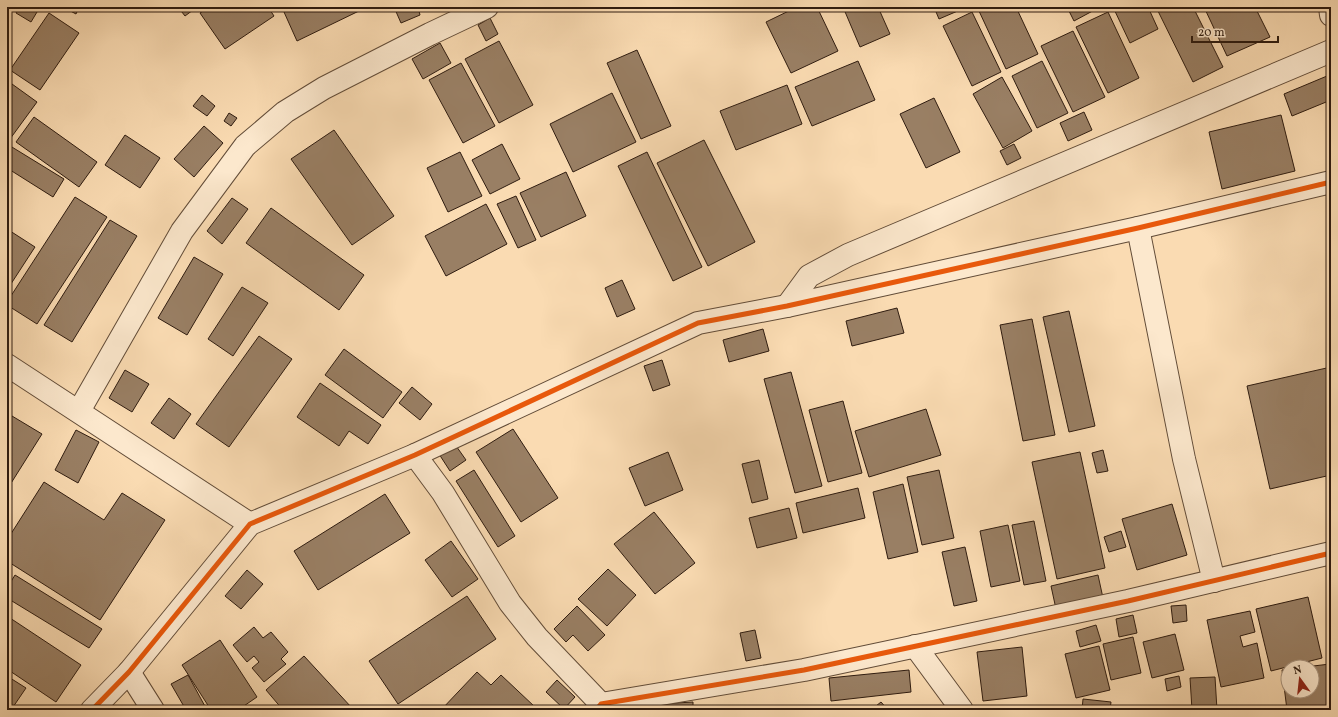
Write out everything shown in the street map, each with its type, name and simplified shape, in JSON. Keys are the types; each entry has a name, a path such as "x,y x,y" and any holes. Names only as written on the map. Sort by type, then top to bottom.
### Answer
{"street":[{"path":"79,411 182,231 245,146 285,112 324,88 487,7"},
{"path":"1330,7 1331,15"},
{"path":"787,306 809,276 848,255 1331,51"},
{"path":"92,710 129,672 250,524 415,455 698,323 787,306 1138,228 1331,182"},
{"path":"1138,228 1184,459 1214,581"},
{"path":"7,365 250,524"},
{"path":"415,455 443,494 510,603 536,637 599,707 804,670 1214,581 1331,554"},
{"path":"915,646 962,710"},
{"path":"129,672 153,710"}],"building":[{"path":"19,7 40,7 31,22 16,13"},
{"path":"63,7 79,7 76,14"},
{"path":"178,7 197,7 185,16"},
{"path":"209,7 268,7 274,16 225,49 200,13"},
{"path":"295,7 360,7 361,10 297,41 284,12"},
{"path":"394,7 418,7 420,15 401,23"},
{"path":"797,7 817,7 838,51 791,73 766,22"},
{"path":"843,7 878,7 890,34 860,47"},
{"path":"934,7 967,7 939,19"},
{"path":"987,7 1016,7 1038,54 1006,69 979,11"},
{"path":"1067,7 1100,7 1074,21"},
{"path":"1113,7 1148,7 1158,29 1130,43"},
{"path":"1156,7 1193,7 1223,67 1193,82"},
{"path":"1204,7 1255,7 1270,37 1227,56"},
{"path":"972,12 1001,72 972,86 943,26"},
{"path":"1108,12 1139,78 1108,93 1076,27"},
{"path":"49,13 79,33 40,90 10,70"},
{"path":"490,18 498,34 486,41 478,25"},
{"path":"1073,31 1105,97 1073,112 1041,46"},
{"path":"499,41 533,105 499,123 465,59"},
{"path":"440,43 451,63 423,79 412,59"},
{"path":"637,50 671,126 641,139 607,63"},
{"path":"858,61 875,100 812,126 795,87"},
{"path":"1042,61 1068,113 1037,128 1012,76"},
{"path":"461,63 495,126 463,143 429,80"},
{"path":"1327,76 1331,85 1331,100 1292,116 1284,94"},
{"path":"1002,77 1032,131 1003,148 973,94"},
{"path":"12,84 37,102 10,139 7,136 7,90"},
{"path":"787,85 802,124 736,150 720,111"},
{"path":"612,93 636,142 573,172 550,124"},
{"path":"202,95 215,106 207,116 193,106"},
{"path":"934,98 960,152 926,168 900,114"},
{"path":"1084,112 1092,130 1068,141 1060,123"},
{"path":"229,113 237,118 231,126 224,121"},
{"path":"1281,115 1295,171 1222,189 1209,132"},
{"path":"34,117 97,162 79,187 16,142"},
{"path":"204,126 223,143 194,177 174,159"},
{"path":"334,130 394,216 352,245 291,159"},
{"path":"125,135 160,158 140,188 105,165"},
{"path":"704,140 755,242 708,266 657,163"},
{"path":"7,144 64,179 53,197 7,168"},
{"path":"502,144 520,179 490,194 472,160"},
{"path":"1014,144 1021,158 1007,165 1000,151"},
{"path":"460,152 482,196 448,212 427,168"},
{"path":"647,152 702,267 673,281 618,166"},
{"path":"566,172 586,216 541,237 520,193"},
{"path":"516,196 536,240 518,248 497,204"},
{"path":"75,197 107,217 37,324 7,305 7,302"},
{"path":"232,198 248,209 222,244 207,231"},
{"path":"486,204 507,244 446,276 425,236"},
{"path":"271,208 364,275 339,310 246,243"},
{"path":"110,220 137,236 72,342 44,325"},
{"path":"7,229 35,247 7,290"},
{"path":"194,257 223,274 187,335 158,318"},
{"path":"622,280 635,309 617,317 605,288"},
{"path":"242,287 268,303 233,356 208,339"},
{"path":"897,308 904,333 852,346 846,321"},
{"path":"1069,311 1095,426 1069,432 1043,317"},
{"path":"1032,319 1055,435 1023,441 1000,325"},
{"path":"763,329 769,351 729,362 723,340"},
{"path":"259,336 292,359 229,447 196,424"},
{"path":"344,349 402,392 383,418 325,375"},
{"path":"662,360 670,385 653,391 644,366"},
{"path":"1331,367 1331,475 1270,489 1247,386"},
{"path":"125,370 149,384 132,412 109,398"},
{"path":"791,372 822,486 795,493 764,379"},
{"path":"320,383 381,425 368,444 349,431 339,446 297,417"},
{"path":"412,387 432,404 420,420 399,403"},
{"path":"169,398 191,414 174,439 151,423"},
{"path":"843,401 862,473 828,482 809,410"},
{"path":"926,409 941,455 869,477 855,431"},
{"path":"7,413 42,434 8,488 7,487"},
{"path":"513,429 558,498 521,522 476,452"},
{"path":"76,430 99,442 78,483 55,470"},
{"path":"454,443 466,460 450,471 439,454"},
{"path":"1103,450 1108,471 1097,473 1092,453"},
{"path":"668,452 683,490 645,506 629,468"},
{"path":"1080,452 1105,568 1057,579 1032,462"},
{"path":"759,460 768,499 752,503 742,464"},
{"path":"474,470 515,536 498,547 456,481"},
{"path":"939,470 954,538 922,545 907,477"},
{"path":"44,482 104,520 122,493 165,520 100,620 7,561 7,540"},
{"path":"903,484 918,552 888,559 873,492"},
{"path":"858,488 865,518 803,533 796,503"},
{"path":"385,494 410,533 318,590 294,551"},
{"path":"1172,504 1187,555 1137,570 1122,519"},
{"path":"789,508 797,538 757,548 749,518"},
{"path":"654,512 695,563 655,594 614,544"},
{"path":"1034,521 1046,581 1024,585 1012,525"},
{"path":"1008,525 1020,581 991,587 980,531"},
{"path":"1121,531 1126,547 1109,552 1104,537"},
{"path":"451,541 478,579 452,597 425,560"},
{"path":"965,547 977,601 954,606 942,552"},
{"path":"608,569 636,595 607,626 578,599"},
{"path":"247,570 263,584 241,609 225,596"},
{"path":"15,575 102,629 89,648 7,598 7,588"},
{"path":"1098,575 1103,598 1056,609 1051,586"},
{"path":"467,596 496,639 398,704 369,661"},
{"path":"1308,597 1322,658 1280,659 1280,669 1271,671 1256,609"},
{"path":"1186,605 1187,621 1173,623 1171,606"},
{"path":"577,606 605,635 588,651 573,635 566,642 554,629"},
{"path":"1250,611 1255,632 1240,636 1243,647 1257,643 1264,678 1221,687 1207,620"},
{"path":"1133,615 1137,633 1119,637 1116,619"},
{"path":"7,616 81,665 56,702 7,669"},
{"path":"1096,625 1101,641 1080,647 1076,631"},
{"path":"254,627 263,638 271,632 288,652 281,659 286,664 264,682 252,668 259,662 254,656 247,662 233,645"},
{"path":"755,630 761,658 746,661 740,633"},
{"path":"1175,634 1184,670 1152,678 1143,642"},
{"path":"1133,637 1141,673 1111,680 1103,644"},
{"path":"220,640 257,697 238,710 211,710 182,665"},
{"path":"1099,646 1110,690 1076,698 1065,654"},
{"path":"1022,647 1027,696 983,701 977,652"},
{"path":"304,656 352,708 350,710 283,710 266,690"},
{"path":"1330,664 1331,710 1287,710 1286,699 1320,699 1320,665"},
{"path":"909,670 911,692 831,701 829,678"},
{"path":"477,672 491,685 501,675 535,707 532,710 441,710"},
{"path":"188,675 207,710 186,710 171,684"},
{"path":"7,676 26,688 11,710 7,710"},
{"path":"1179,676 1181,687 1167,691 1165,679"},
{"path":"1215,677 1217,710 1192,710 1190,678"},
{"path":"557,680 575,697 564,709 546,692"},
{"path":"1083,699 1111,702 1110,710 1082,710"},
{"path":"693,702 693,710 661,710 660,704"},
{"path":"881,702 888,710 871,710"}],"cycle path":[{"path":"92,710 129,672 250,524 415,455 698,323 787,306 1138,228 1331,182"},
{"path":"596,710 601,704 804,670 1128,601 1331,553"}]}
